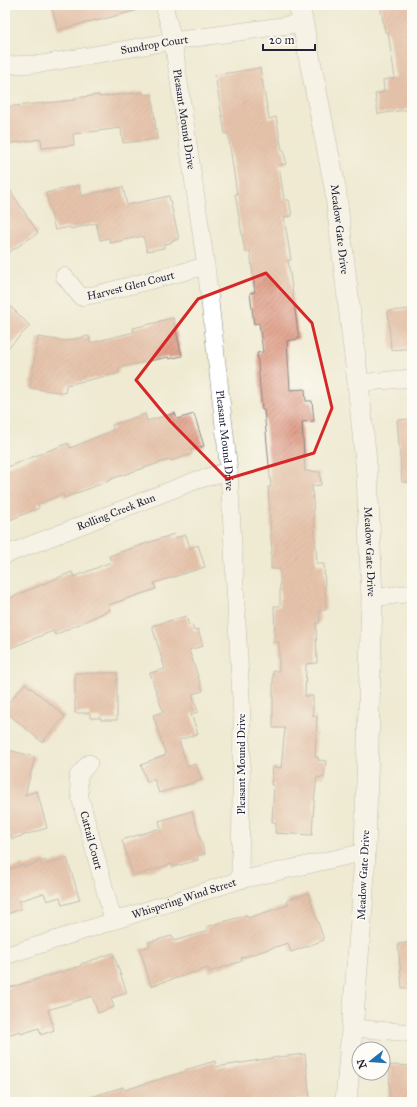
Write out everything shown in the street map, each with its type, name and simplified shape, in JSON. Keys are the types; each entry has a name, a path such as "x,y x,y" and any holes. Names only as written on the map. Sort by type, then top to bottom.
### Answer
{"street":[{"name":"Pleasant Mound Drive","path":"164,5 173,41 206,266 228,471 242,718 240,880"},
{"name":"Sundrop Court","path":"5,65 40,64 173,41 301,14"},
{"name":"Meadow Gate Drive","path":"301,14 335,187 367,473 372,598 365,852 353,1028 346,1102"},
{"name":"Harvest Glen Court","path":"64,276 81,297 206,266"},
{"path":"358,383 412,378"},
{"name":"Rolling Creek Run","path":"5,555 197,480 228,471"},
{"path":"372,598 412,593"},
{"name":"Cattail Court","path":"90,763 78,776 80,797 113,920"},
{"name":"Whispering Wind Street","path":"5,956 240,880 365,852"},
{"path":"353,1028 412,1033"}],"highlighted area":[{"path":"266,273 312,323 332,408 314,453 227,479 170,421 136,380 198,299"}],"building":[{"path":"51,5 138,5 138,10 58,30"},
{"path":"380,5 412,5 412,109 378,114 375,94 384,92 383,80 395,78 388,32 385,32"},
{"path":"260,68 269,119 276,117 282,150 284,150 286,164 279,165 284,200 289,200 292,216 284,217 291,260 288,260 299,339 287,341 290,390 305,389 306,401 312,401 314,421 302,422 305,471 320,472 321,485 312,486 317,564 324,564 326,610 319,611 320,623 316,623 317,663 306,664 305,696 313,696 313,716 317,716 315,757 318,757 318,760 326,761 324,778 317,777 312,835 275,833 276,822 272,822 274,785 271,785 273,767 281,768 285,728 273,728 273,671 279,671 279,642 275,643 274,606 280,606 280,569 271,569 272,552 268,487 271,487 257,353 263,352 259,323 254,324 250,293 255,292 250,251 245,252 235,194 237,194 228,133 225,134 215,75"},
{"path":"143,92 144,95 152,94 157,139 123,143 121,128 73,134 74,145 42,148 41,139 5,144 5,107 75,100 75,98 99,95 99,97"},
{"path":"5,182 38,233 5,255"},
{"path":"79,185 81,196 123,187 127,205 169,196 179,239 171,241 171,243 164,244 164,248 147,251 143,236 110,243 109,238 100,240 96,223 71,229 70,227 55,230 46,193"},
{"path":"5,301 30,326 5,351"},
{"path":"412,309 412,348 391,350 388,311"},
{"path":"173,318 182,356 169,359 168,357 118,368 119,373 66,385 65,393 30,388 38,337 65,341 89,336 90,343 134,332 133,328"},
{"path":"175,413 177,419 194,414 204,446 191,450 192,454 171,461 171,459 111,479 64,498 63,494 38,504 39,508 5,522 5,468 68,443 70,448 114,430 112,425 145,414 147,421"},
{"path":"412,419 412,482 402,482 397,420"},
{"path":"174,534 175,538 186,535 190,548 198,545 205,567 154,583 156,589 108,605 110,610 55,635 53,631 5,650 5,600 72,572 74,577 111,562 109,556"},
{"path":"186,616 189,626 192,625 194,631 198,629 203,646 189,650 203,691 192,694 198,712 191,714 198,734 179,740 187,766 196,764 202,780 159,793 154,779 147,782 141,765 166,755 153,715 163,712 150,673 165,669 152,626"},
{"path":"75,673 117,673 117,720 101,720 101,718 90,718 90,713 75,713"},
{"path":"25,683 65,716 42,742 5,711 5,707"},
{"path":"5,749 35,757 25,795 37,791 47,828 12,839 11,834 7,835 5,826"},
{"path":"192,811 205,854 197,856 198,860 173,867 172,864 133,876 122,840 161,828 159,821"},
{"path":"67,858 80,900 62,905 60,897 47,901 44,893 19,901 21,909 5,915 5,868 9,869 23,865 24,867 45,860 47,864"},
{"path":"308,893 324,940 291,952 288,943 241,958 242,961 209,972 208,968 151,986 140,949 150,946 149,942 172,936 174,941 208,931 206,927 247,915 248,918 288,905 287,900"},
{"path":"412,942 412,988 402,988 398,944"},
{"path":"113,953 127,993 111,998 114,1007 98,1013 92,996 48,1010 54,1030 41,1035 39,1028 21,1034 20,1031 5,1036 5,989 81,966 81,964"},
{"path":"305,1054 310,1099 283,1102 86,1102 85,1099 123,1087 125,1090 215,1061 216,1067"},
{"path":"391,1065 412,1066 412,1102 389,1102"}]}
